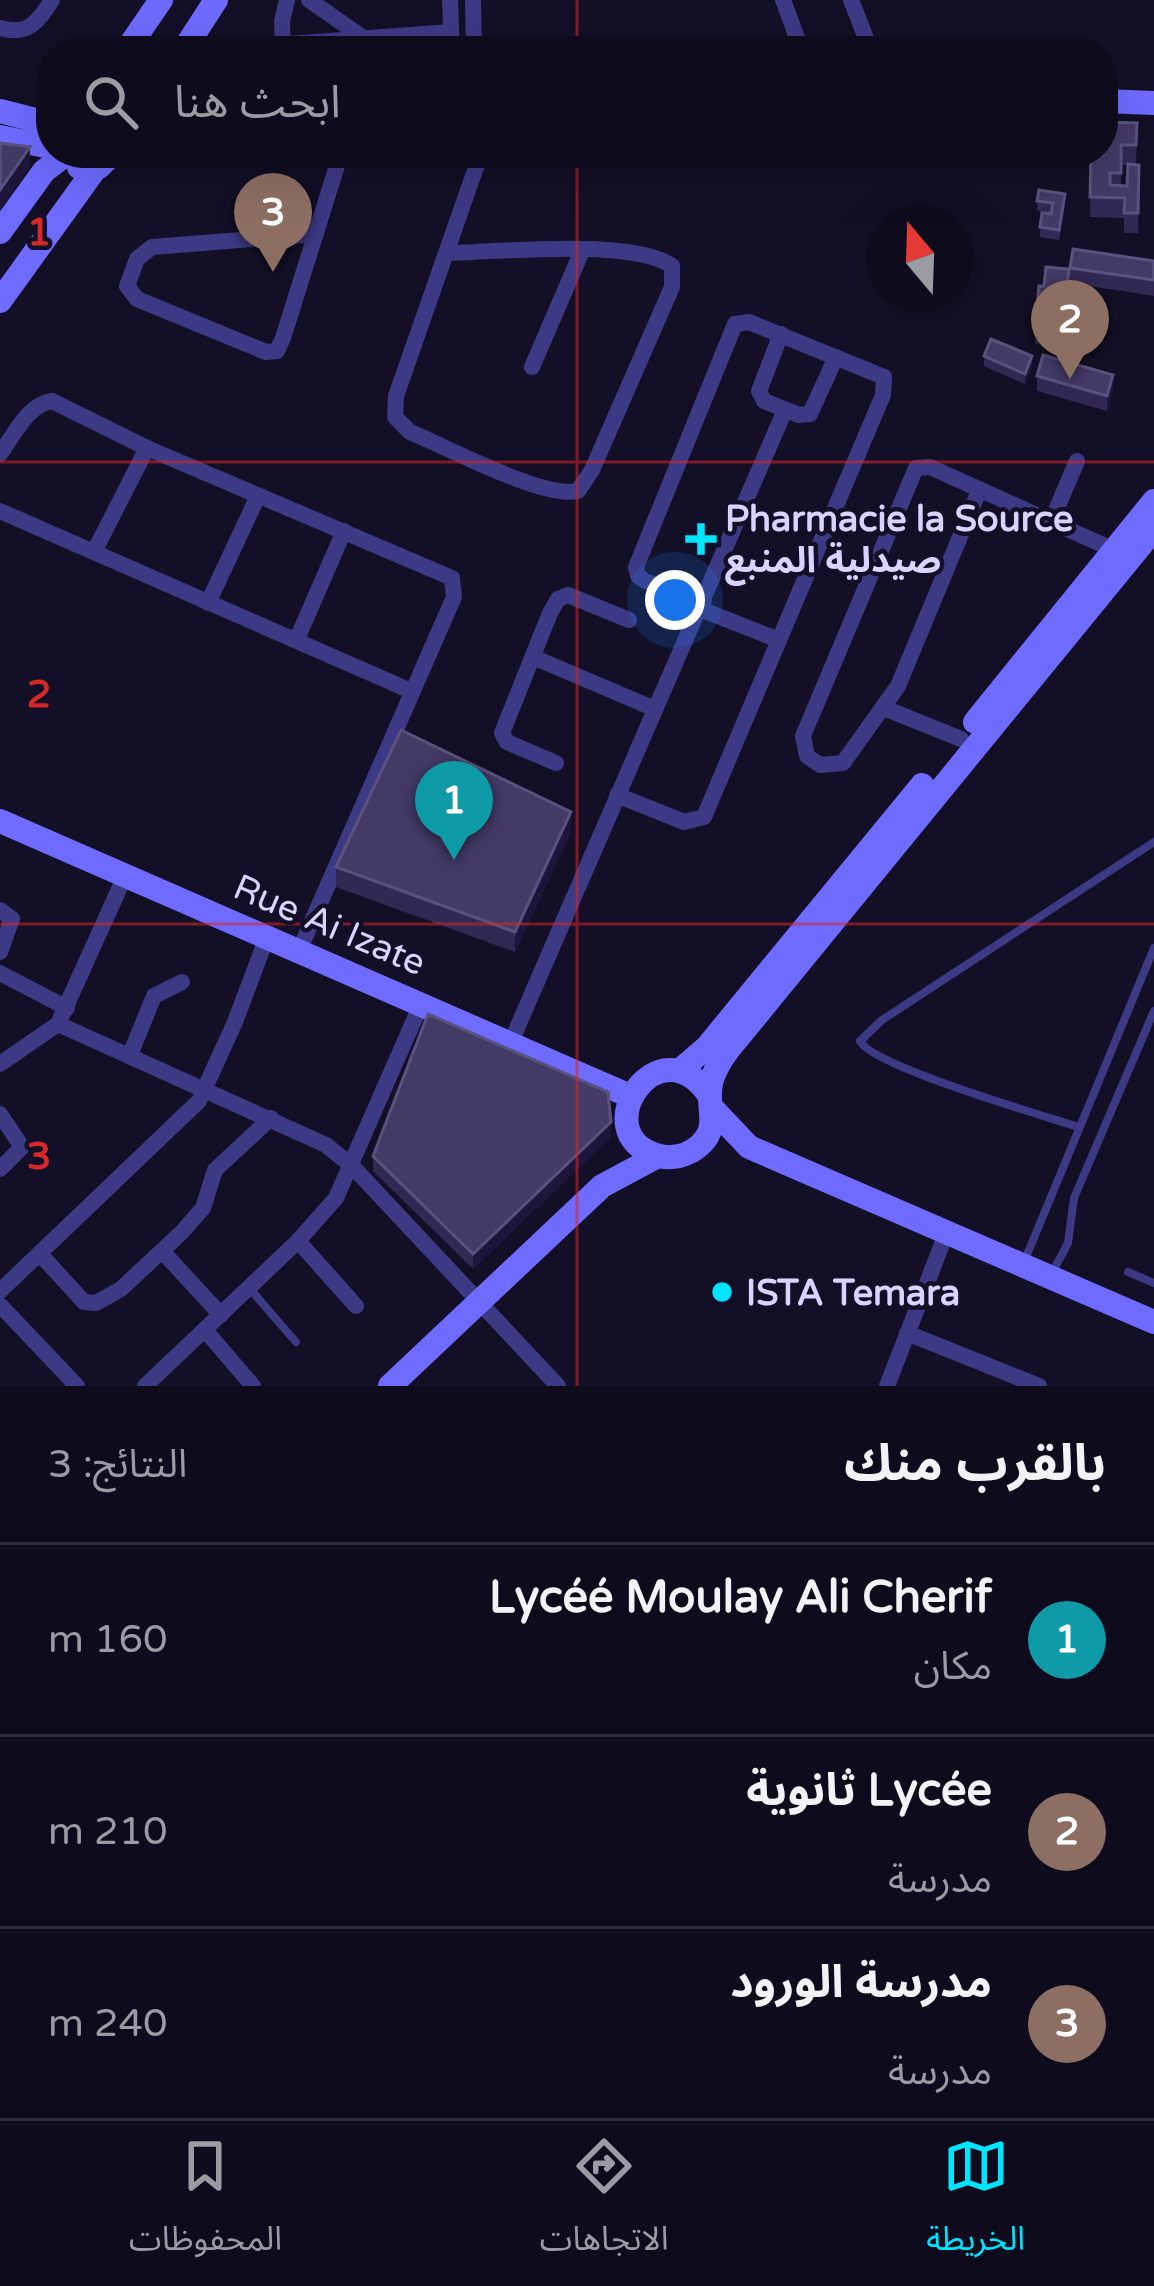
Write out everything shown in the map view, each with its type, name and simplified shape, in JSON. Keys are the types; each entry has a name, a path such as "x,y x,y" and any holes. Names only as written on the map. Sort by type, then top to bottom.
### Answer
{"street":[{"path":"0,28 14,32 28,28 38,22 52,0"},
{"path":"136,36 161,0"},
{"path":"193,36 216,0"},
{"path":"282,36 287,0"},
{"path":"309,0 361,36"},
{"path":"473,0 474,36"},
{"path":"783,0 796,36"},
{"path":"851,0 866,36"},
{"path":"446,2 451,36"},
{"path":"1118,101 1154,103"},
{"path":"0,111 36,120"},
{"path":"1118,115 1154,116"},
{"path":"0,137 36,144"},
{"path":"0,232 48,168"},
{"path":"0,302 99,168"},
{"path":"316,234 152,247 137,259 128,286 137,298 274,353 283,338 316,234 336,168"},
{"path":"447,253 652,255 672,266 675,278 592,470 578,491 561,494 410,432 395,417 396,396 476,168"},
{"path":"532,367 582,251"},
{"path":"617,795 685,822 704,817 886,389 880,374 743,320 732,328 636,567 638,576 646,581 779,640"},
{"path":"782,334 760,391 764,401 785,410 810,414 836,357"},
{"path":"0,454 45,401 439,571 455,584 454,597 298,951"},
{"path":"511,1042 785,410"},
{"path":"94,551 147,448"},
{"path":"1051,522 1077,461"},
{"path":"979,491 898,686 884,708 868,723 843,763 828,767 807,756 803,736 913,472 925,465 1114,550"},
{"path":"208,603 258,496"},
{"path":"658,1156 631,1134 627,1122 630,1096 651,1075 679,1071 707,1047 1154,501"},
{"path":"0,511 411,691"},
{"path":"390,1386 602,1186 658,1156 686,1155 698,1147 712,1124 716,1067 728,1050 1154,529"},
{"path":"297,639 344,531"},
{"path":"556,763 502,736 550,613 563,596 574,596 628,620"},
{"path":"533,657 656,709"},
{"path":"884,708 961,739"},
{"name":"Rue Ai Izate","path":"0,821 630,1096"},
{"path":"0,1064 62,1016 125,876"},
{"path":"0,910 12,919 0,952"},
{"path":"0,1292 189,1112 205,1090 267,937"},
{"path":"0,973 130,1055 326,1145 353,1167 558,1386"},
{"path":"130,1055 154,996 182,982"},
{"path":"145,1386 298,1241 336,1198 422,1002"},
{"path":"679,1071 702,1084 749,1147"},
{"path":"0,1114 22,1147 0,1169"},
{"path":"40,1254 91,1304 121,1289 199,1214 215,1170 271,1118"},
{"path":"602,1186 631,1134"},
{"path":"698,1147 749,1147 1153,1319"},
{"path":"887,1386 946,1234"},
{"path":"298,1241 356,1306"},
{"path":"162,1250 221,1315"},
{"path":"0,1305 77,1386"},
{"path":"206,1330 254,1386"},
{"path":"908,1333 1039,1386"}],"lane":[{"path":"1078,1127 897,1065 868,1052 860,1041 882,1020 1154,842"},
{"path":"1023,1264 1154,948"},
{"path":"1050,1276 1068,1243 1074,1198 1154,1011"},
{"path":"1128,1272 1154,1283"},
{"path":"249,1288 296,1342"}],"building":[{"path":"1118,122 1137,123 1136,145 1121,145 1121,173 1110,173 1110,185 1127,186 1128,164 1139,165 1138,213 1124,213 1125,198 1090,197 1091,168 1118,168"},
{"path":"0,143 30,147 0,190"},
{"path":"1039,190 1065,194 1059,230 1040,227 1042,213 1051,214 1053,203 1037,201"},
{"path":"1073,249 1154,261 1154,280 1070,268"},
{"path":"1046,267 1069,269 1067,289 1074,290 1070,333 1035,329"},
{"path":"991,339 1032,356 1025,374 984,356"},
{"path":"1043,355 1113,375 1107,396 1037,376"},
{"path":"401,730 571,812 515,932 336,867"},
{"path":"428,1014 608,1092 611,1122 473,1254 373,1156"}],"place":[{"name":"مدرسة الورود","path":"273,272"},
{"name":"Lycée ثانوية","path":"1070,379"},
{"name":"Pharmacie la Source صيدلية المنبع","path":"701,539"},
{"name":"Lycéé Moulay Ali Cherif","path":"454,860"},
{"name":"ISTA Temara","path":"722,1292"}]}
